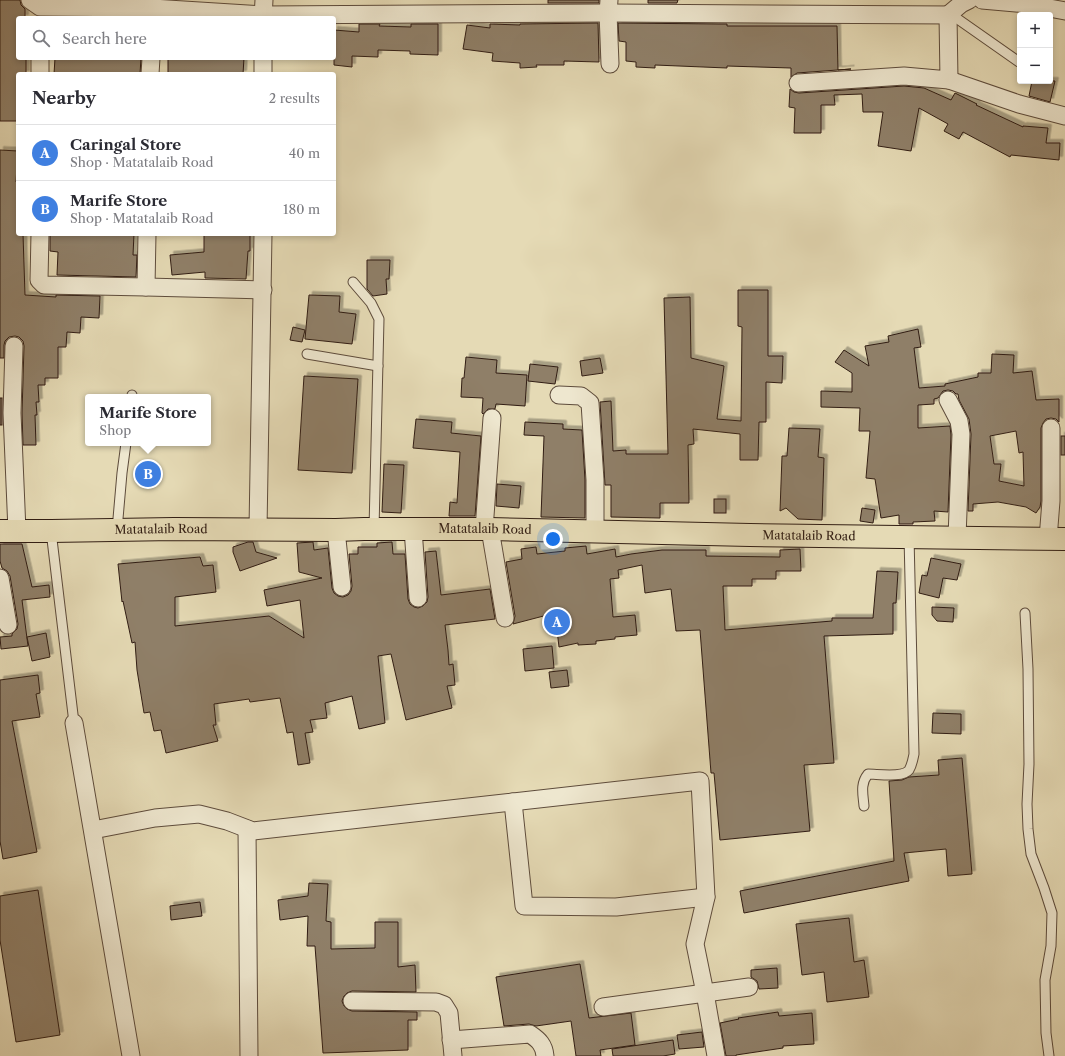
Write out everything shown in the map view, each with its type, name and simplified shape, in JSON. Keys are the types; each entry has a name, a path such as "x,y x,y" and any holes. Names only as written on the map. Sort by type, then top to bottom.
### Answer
{"main road":[{"name":"Matatalaib Road","path":"9,531 413,529 1056,539"}],"street":[{"path":"950,80 950,15 961,4 969,0"},
{"path":"982,0 1028,4 1065,11"},
{"path":"37,6 264,11 608,7 950,15"},
{"path":"608,7 610,64"},
{"path":"40,60 40,72"},
{"path":"150,72 151,60"},
{"path":"263,60 263,72"},
{"path":"798,83 904,76 950,80 1018,104 1065,116"},
{"path":"40,236 39,280 44,286 146,286 263,290"},
{"path":"146,286 147,236"},
{"path":"258,529 263,236"},
{"path":"9,531 12,413 6,387 14,346"},
{"path":"559,395 581,396 590,403 595,480 594,531"},
{"path":"948,400 959,420 961,434 957,537"},
{"path":"492,418 487,530 505,618"},
{"path":"1051,428 1051,501 1056,539"},
{"path":"413,529 418,598"},
{"path":"336,530 342,587"},
{"path":"0,578 8,625"},
{"path":"74,723 131,1056"},
{"path":"93,830 155,818 199,814 227,821 253,831 700,781 706,897 695,944 716,1056"},
{"path":"514,802 524,906 616,907 706,897"},
{"path":"247,829 249,1056"},
{"path":"603,1007 749,987"},
{"path":"352,1001 436,1002 444,1005 449,1013 452,1048 530,1034 538,1039 544,1047 545,1056"}],"lane":[{"path":"950,15 1017,61"},
{"path":"353,282 371,303 379,319 374,529"},
{"path":"307,354 378,366"},
{"path":"117,530 126,446"},
{"path":"51,531 74,723"},
{"path":"864,806 862,786 864,779 868,774 902,774 908,771 914,754 909,536"},
{"path":"1025,613 1028,670 1028,829 1031,854 1052,913 1051,946 1045,980 1046,1033 1049,1056"}],"building":[{"path":"0,0 20,0 21,5 25,9 25,16 16,16 16,60 26,60 26,72 16,72 16,121 0,121"},
{"path":"548,0 599,0 599,3 548,3"},
{"path":"648,0 678,0 677,3 648,3"},
{"path":"598,23 599,62 564,61 564,65 536,65 537,67 520,68 520,63 492,61 493,53 463,49 467,25 490,28 490,24 520,25"},
{"path":"618,23 727,24 727,26 837,26 838,70 797,73 791,77 791,68 727,66 727,68 655,65 655,68 636,67 636,62 626,61 626,42 619,41"},
{"path":"359,24 380,24 379,26 411,27 411,24 438,24 438,55 410,54 410,51 378,50 378,57 352,56 352,67 334,65 334,60 336,60 336,30 359,32"},
{"path":"55,60 141,60 140,72 54,72"},
{"path":"168,60 244,60 243,72 168,72"},
{"path":"1053,81 1055,81 1050,102 1029,96 1031,84 1053,84"},
{"path":"904,86 924,88 951,100 955,93 977,104 976,105 1023,127 1048,128 1046,143 1060,143 1059,160 1011,155 1010,157 963,132 959,139 944,131 948,124 919,108 911,151 878,146 883,112 863,112 862,94 834,95 835,105 821,105 821,133 794,133 795,108 789,107 790,89 799,93"},
{"path":"0,150 16,151 16,236 23,236 25,295 56,297 56,295 100,296 99,318 81,317 80,333 67,332 66,347 58,347 58,378 45,378 45,385 38,385 39,402 36,402 37,415 35,415 36,445 23,445 23,341 19,337 9,337 5,341 4,345 4,358 0,358"},
{"path":"50,236 134,236 133,255 137,255 136,277 57,275 58,252 50,251"},
{"path":"204,236 250,236 250,251 248,251 246,279 205,278 205,272 172,275 170,255 204,252"},
{"path":"367,260 390,260 389,279 386,279 387,294 373,296 367,289"},
{"path":"738,290 768,290 768,356 783,356 782,383 766,382 766,422 759,422 758,460 740,460 740,434 693,429 694,444 688,445 689,503 660,503 660,518 611,517 611,485 605,485 600,402 611,401 613,451 626,450 626,454 668,454 664,298 690,297 691,358 724,366 717,419 741,421 742,327 738,326"},
{"path":"309,295 340,296 339,312 356,314 352,344 305,339"},
{"path":"293,327 305,330 302,342 290,340"},
{"path":"918,329 921,347 914,348 919,388 945,386 945,384 978,377 978,373 991,373 992,354 1014,355 1013,373 1032,371 1036,400 1059,399 1059,422 1056,419 1046,419 1041,428 1041,501 1040,507 1036,513 1026,507 998,502 973,504 973,511 968,511 971,434 969,419 959,400 958,394 948,390 943,391 938,398 934,399 934,404 918,405 918,428 950,426 951,435 948,512 934,511 935,521 913,522 913,524 899,524 899,515 881,518 875,479 866,478 870,431 859,431 860,408 821,407 821,391 852,392 852,373 835,362 844,350 869,366 865,346 889,342 888,336","holes":["1016,431 1019,453 1023,452 1024,486 999,481 1001,464 994,464 990,436"]},
{"path":"466,357 497,360 496,373 527,375 525,406 496,404 495,409 488,409 483,414 483,398 461,397 462,378 464,378"},
{"path":"600,358 603,373 582,376 580,361"},
{"path":"530,364 558,367 555,384 528,381"},
{"path":"304,376 358,379 352,473 298,470"},
{"path":"0,398 2,398 2,425 0,425"},
{"path":"416,419 452,422 451,433 481,436 475,516 449,516 450,502 457,503 460,452 413,448"},
{"path":"525,422 563,424 563,429 582,430 585,480 585,518 541,517 544,436 524,435"},
{"path":"789,428 820,429 818,457 824,458 822,520 798,519 786,508 780,511 782,456 787,456"},
{"path":"1061,436 1065,436 1065,455 1061,455"},
{"path":"384,464 404,465 401,513 382,512"},
{"path":"497,484 521,486 519,508 496,506"},
{"path":"714,499 726,499 726,513 714,513"},
{"path":"862,508 875,510 873,523 860,521"},
{"path":"248,542 253,542 256,552 277,558 240,571 233,552 233,547"},
{"path":"313,542 314,550 328,548 332,588 334,593 338,596 343,597 348,595 351,591 352,586 349,554 358,554 358,547 377,547 377,543 392,542 393,554 405,554 408,599 410,604 414,607 418,608 423,606 427,602 428,597 425,552 436,551 441,595 490,589 495,619 445,625 449,665 453,664 455,685 447,686 452,708 406,720 391,654 378,656 385,723 359,729 352,696 325,703 327,718 310,720 313,732 305,733 310,763 298,765 293,732 287,733 280,698 250,702 249,699 214,704 216,725 213,725 218,741 166,753 161,730 154,731 150,712 144,713 137,670 135,642 132,643 123,601 122,602 118,564 200,557 203,566 213,565 216,592 175,597 175,626 269,616 304,638 300,600 267,606 264,590 322,578 299,572 297,543"},
{"path":"0,544 22,544 32,587 49,585 50,597 22,600 28,646 1,649 0,637 12,636 17,629 18,624 10,576 7,571 2,568 0,561"},
{"path":"586,546 587,554 615,549 616,557 662,550 706,550 706,556 780,557 780,550 800,549 801,571 776,571 776,579 752,579 752,586 723,586 725,630 832,621 832,618 873,618 877,571 898,572 896,603 893,603 893,634 824,636 834,763 804,765 810,831 720,840 714,773 711,773 700,630 676,631 671,589 645,593 642,565 618,570 619,578 610,579 613,617 635,615 637,635 615,637 615,639 596,641 596,644 578,645 578,643 559,647 555,613 513,624 515,616 506,562 522,559 521,549 536,547 537,554 565,551 565,548"},
{"path":"931,558 961,564 957,580 943,578 939,598 919,593 922,575 927,576"},
{"path":"932,607 954,608 953,622 937,621 932,615"},
{"path":"46,633 50,657 32,661 27,637"},
{"path":"552,646 554,668 525,671 523,649"},
{"path":"567,670 569,686 551,688 549,672"},
{"path":"38,675 40,693 36,694 40,717 12,721 37,852 3,859 0,841 0,680"},
{"path":"933,713 961,714 961,734 932,733"},
{"path":"962,758 972,874 948,876 946,849 904,853 909,881 744,913 740,891 894,861 889,781 902,780 909,777 939,775 938,760"},
{"path":"309,883 328,884 326,921 331,922 331,949 375,948 375,922 398,922 398,967 415,965 416,992 352,991 344,996 342,1001 347,1009 352,1011 417,1012 417,1020 408,1020 408,1050 323,1053 315,946 307,946 308,916 280,920 278,900 308,896"},
{"path":"38,890 60,1035 16,1042 0,940 0,896"},
{"path":"200,902 202,916 171,920 170,906"},
{"path":"849,918 854,962 864,960 869,997 827,1002 824,972 802,975 796,924"},
{"path":"580,964 589,1018 631,1013 635,1045 600,1050 601,1056 576,1056 571,1021 536,1026 529,1024 504,1026 496,977"},
{"path":"777,968 778,988 759,989 757,981 751,977 751,970"},
{"path":"778,1012 779,1016 812,1013 814,1044 783,1046 783,1048 736,1056 726,1056 720,1023 739,1019 738,1018"},
{"path":"702,1032 704,1047 679,1049 677,1035"},
{"path":"673,1040 675,1054 663,1056 613,1056 612,1049"}],"place":[{"name":"Marife Store","path":"148,474"},
{"name":"Caringal Store","path":"557,622"}]}
